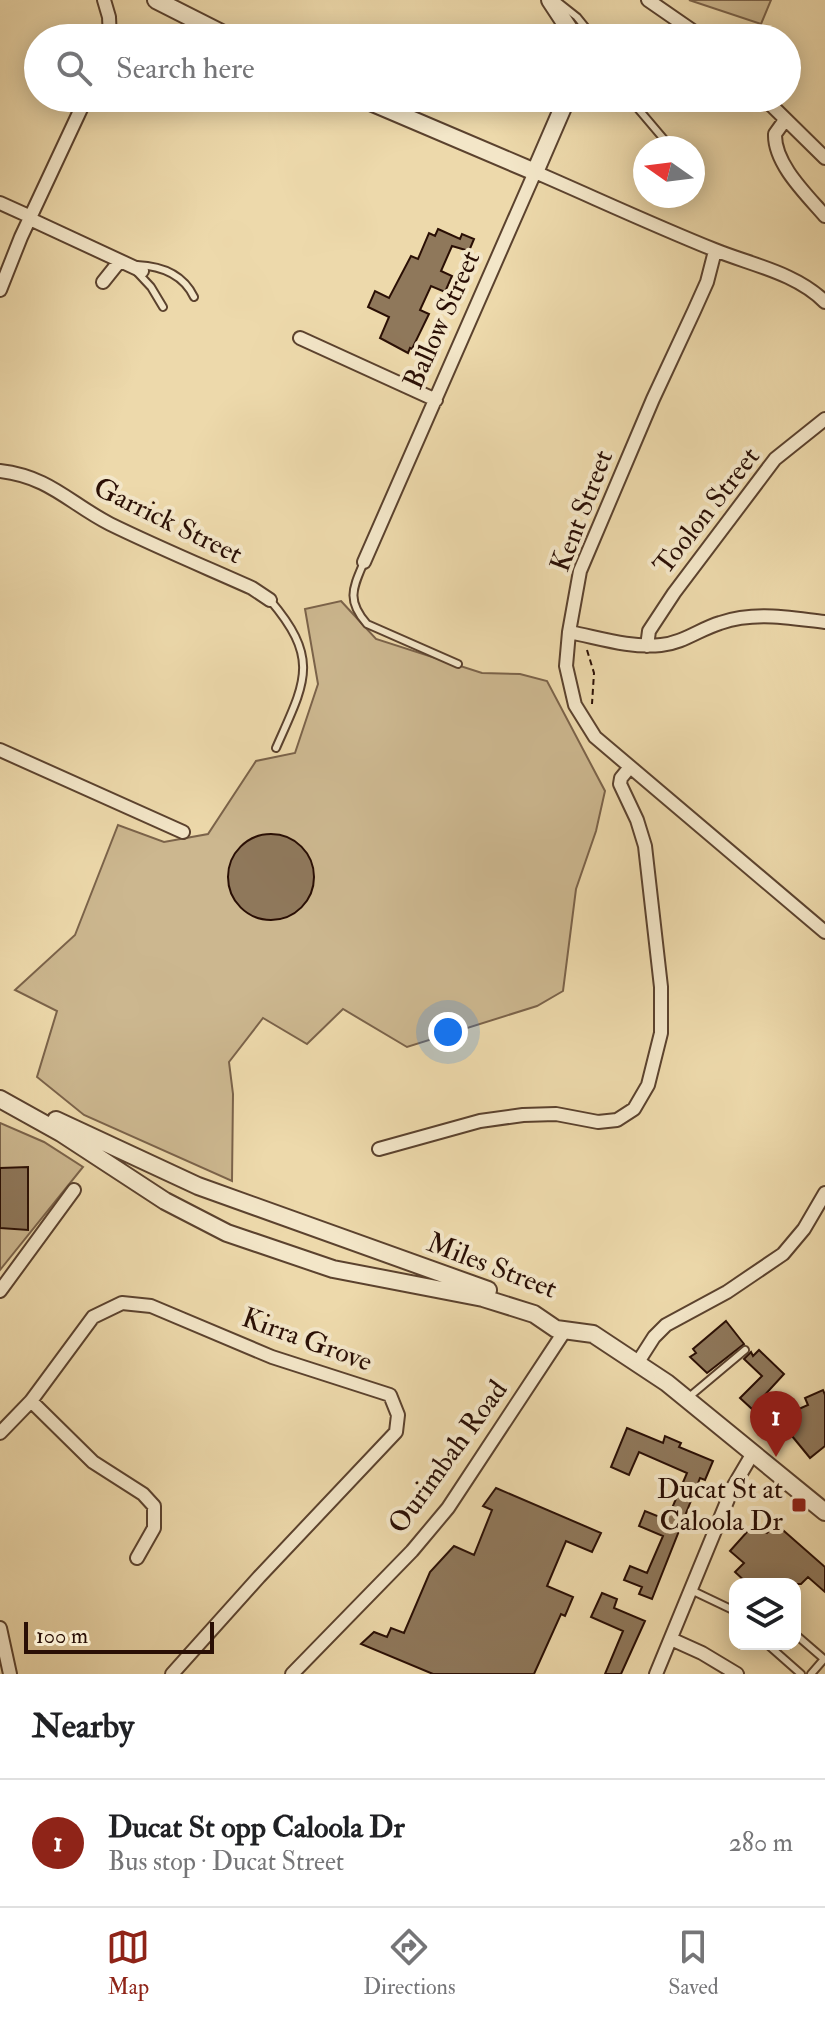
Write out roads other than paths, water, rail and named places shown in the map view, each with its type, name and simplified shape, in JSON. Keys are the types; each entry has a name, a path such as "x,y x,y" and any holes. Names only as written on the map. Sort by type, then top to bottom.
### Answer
{"street":[{"path":"104,0 109,24"},
{"path":"156,0 203,24"},
{"path":"552,0 567,24"},
{"path":"648,0 683,24"},
{"path":"0,290 80,112"},
{"path":"394,112 715,251 790,278 814,291 825,302"},
{"name":"Ballow Street","path":"364,562 561,112"},
{"path":"777,112 825,158"},
{"path":"785,120 774,138 779,153 799,185 825,216"},
{"path":"0,203 129,266"},
{"name":"Kent Street","path":"715,251 707,282 580,571 566,666 575,705 595,737 825,932"},
{"path":"103,282 129,266"},
{"path":"300,338 436,400"},
{"name":"Toolon Street","path":"647,646 649,631 674,593 775,459 825,419"},
{"name":"Garrick Street","path":"0,471 47,484 110,524 252,588 270,600"},
{"path":"569,632 621,645 647,646 682,640 716,624 743,616 825,622"},
{"path":"0,750 183,832"},
{"path":"379,1149 480,1121 556,1114 598,1122 617,1120 634,1109 648,1085 661,1033 661,987 645,846 620,784 630,767"},
{"name":"Miles Street","path":"0,1098 58,1120 198,1186 549,1311 566,1329"},
{"name":"Miles Street","path":"0,1098 176,1207 227,1233 333,1269 496,1301 534,1314 554,1328 566,1329"},
{"path":"0,1291 74,1190"},
{"path":"638,1362 666,1325 727,1292 783,1254 804,1229 825,1193"},
{"name":"Kirra Grove","path":"0,1433 31,1401 93,1317 122,1303 151,1306 272,1357 390,1395 398,1415 396,1432 172,1674"},
{"path":"566,1329 593,1334 638,1362 825,1512"},
{"name":"Ourimbah Road","path":"292,1674 412,1551 448,1508 566,1329"},
{"path":"31,1401 93,1462 143,1494 154,1506 154,1528 137,1558"},
{"path":"656,1674 737,1478 753,1453"},
{"path":"0,1628 10,1674"},
{"path":"671,1639 737,1674"}],"lane":[{"path":"552,0 583,24"},
{"path":"641,112 661,136"},
{"path":"129,266 153,266 172,273 185,283 194,297"},
{"path":"129,266 151,287 163,307"},
{"path":"364,562 353,593 354,606 367,624 458,664"},
{"path":"270,600 299,640 304,660 299,691 276,748"},
{"path":"687,1399 745,1350"},
{"path":"691,1590 729,1608"},
{"path":"801,1639 824,1659 811,1674"},
{"path":"775,1650 801,1674"}],"place":[{"name":"Ducat St opp Caloola Dr","path":"776,1457"},
{"name":"Ducat St at Caloola Dr","path":"799,1505"}]}
